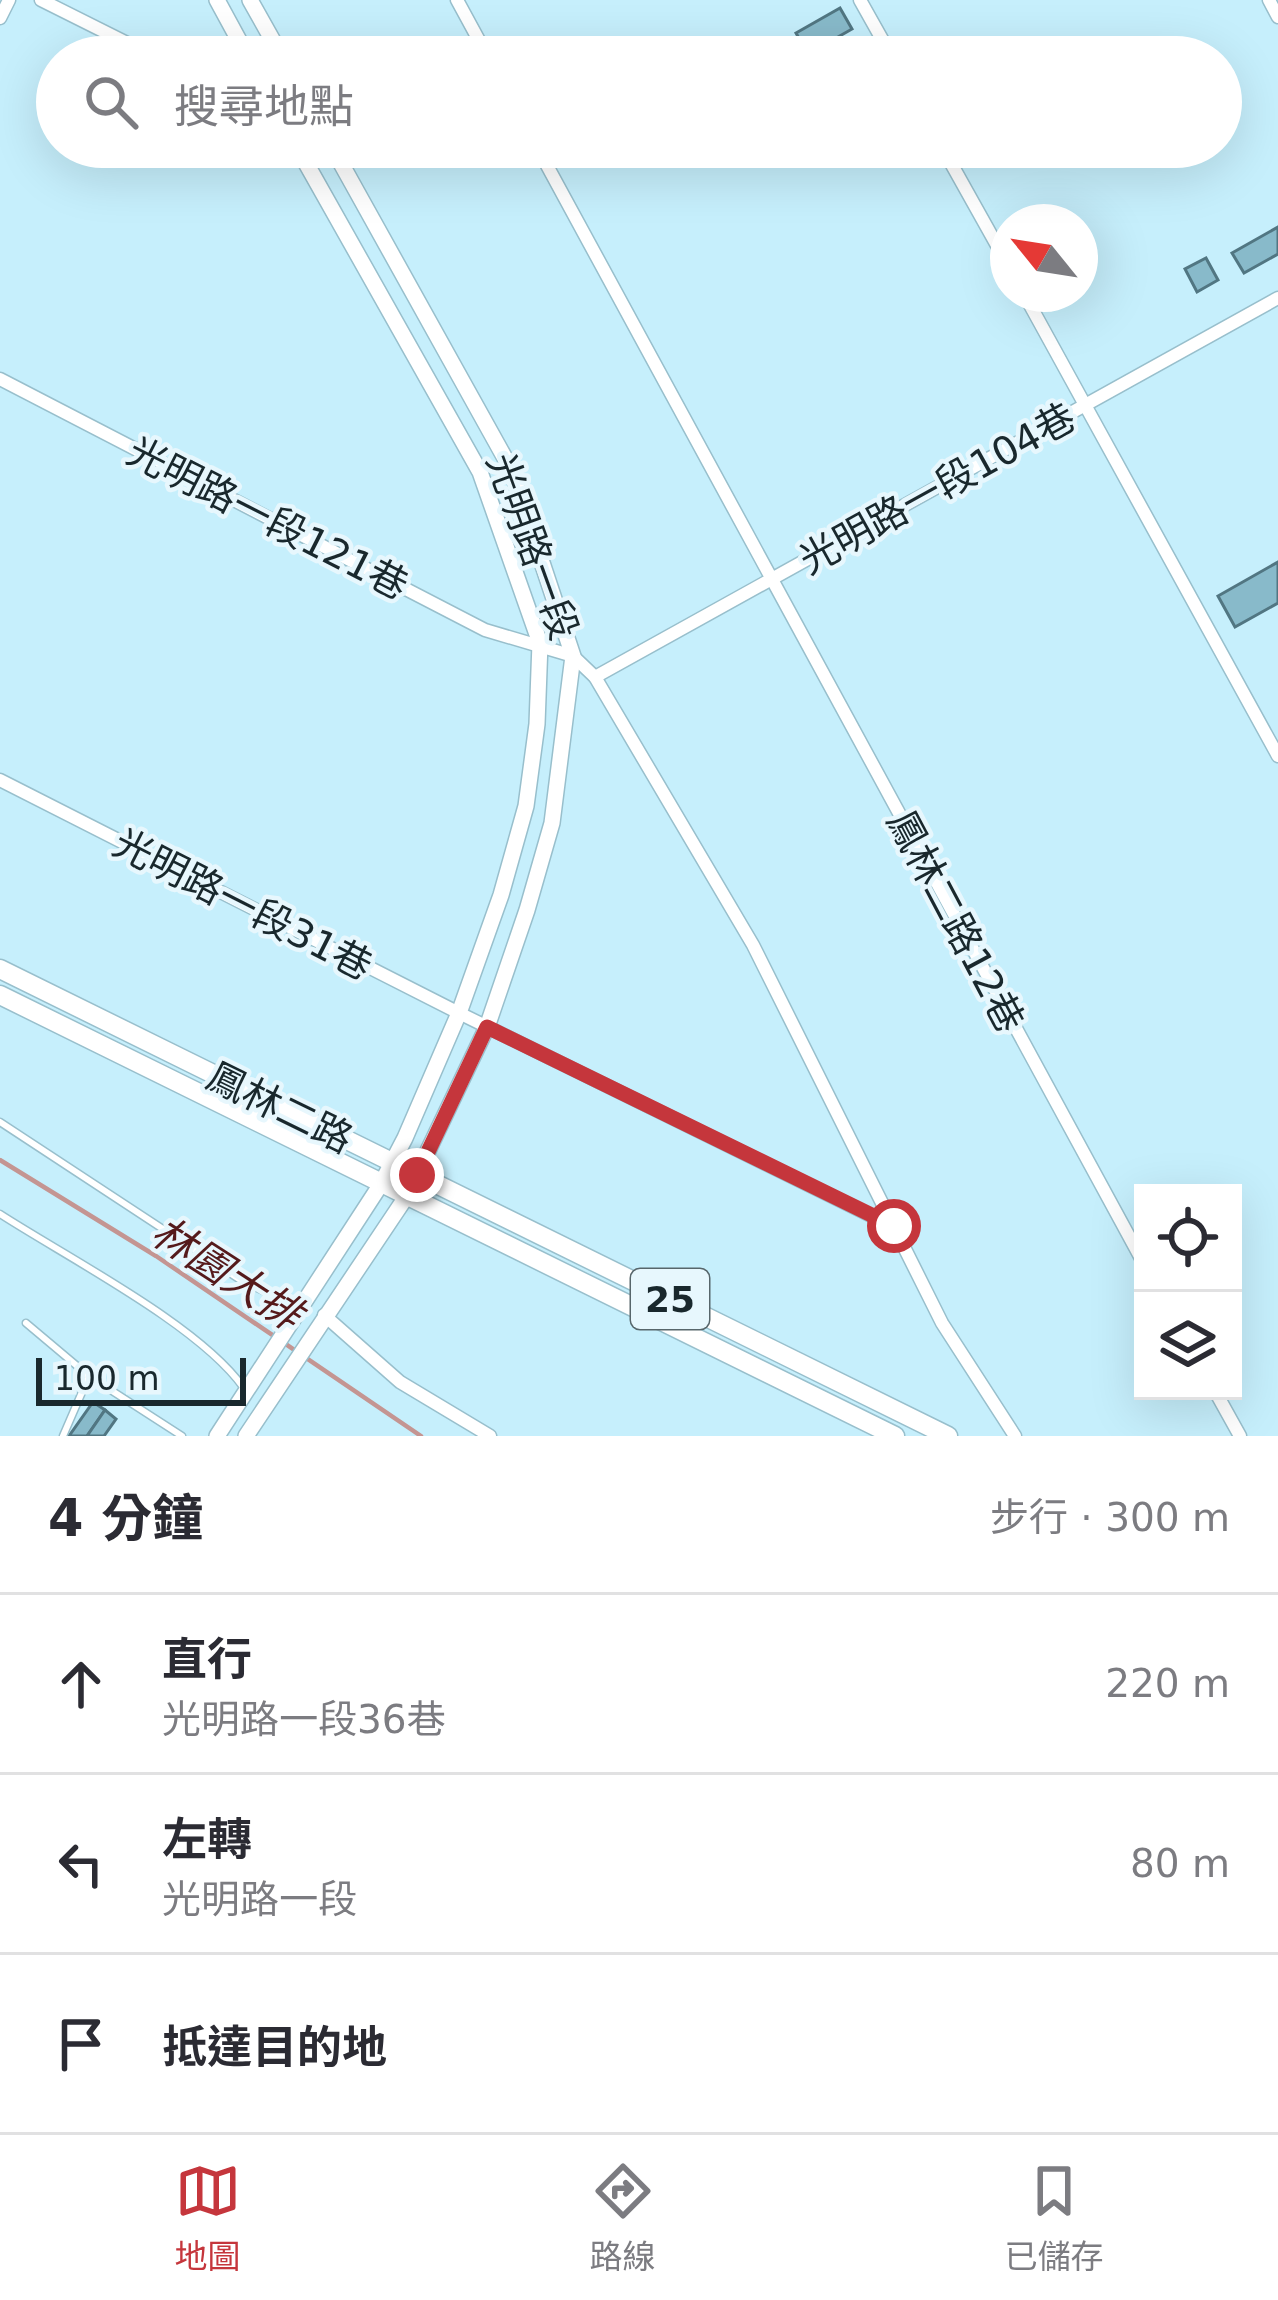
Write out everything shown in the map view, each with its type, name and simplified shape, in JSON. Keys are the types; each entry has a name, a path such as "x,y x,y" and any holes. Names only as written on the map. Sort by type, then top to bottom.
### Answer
{"main road":[{"name":"鳳林二路","path":"0,970 948,1436"},
{"name":"鳳林二路","path":"0,995 895,1436"}],"street":[{"path":"0,18 9,0"},
{"path":"41,0 112,36"},
{"path":"217,0 237,36"},
{"path":"250,0 270,36"},
{"path":"457,0 477,36"},
{"path":"860,0 880,36"},
{"path":"1268,0 1278,17"},
{"name":"光明路一段","path":"217,1436 381,1184 458,1013 501,895 526,806 540,644 479,472 309,168"},
{"name":"光明路一段","path":"246,1436 406,1197 487,1027 552,824 573,656 511,469 344,168"},
{"name":"鳳林二路12巷","path":"548,168 1134,1245"},
{"path":"954,168 990,233"},
{"name":"光明路一段104巷","path":"595,677 1278,298"},
{"path":"1034,312 1278,757"},
{"name":"光明路一段121巷","path":"0,379 485,630 573,656"},
{"path":"573,656 595,677 753,945 942,1323 1015,1436"},
{"name":"光明路一段31巷","path":"0,780 458,1013 894,1226"},
{"path":"322,1318 400,1382 490,1436"},
{"path":"1220,1400 1240,1436"}],"lane":[{"path":"0,1122 242,1281 300,1308"},
{"path":"0,1214 171,1323 248,1387"},
{"path":"26,1323 89,1376 182,1436"},
{"path":"63,1436 89,1376"}],"building":[{"path":"840,8 852,29 840,36 796,33"},
{"path":"1278,227 1278,254 1244,273 1232,253"},
{"path":"1206,258 1218,280 1197,292 1185,269"},
{"path":"1278,562 1278,603 1235,627 1218,596"},
{"path":"93,1402 105,1410 87,1436 69,1436"},
{"path":"105,1410 116,1419 104,1436 87,1436"}],"waterway":[{"name":"林園大排","path":"0,1160 156,1256 421,1436"}],"route":[{"path":"417,1175 487,1027 894,1226"}]}
